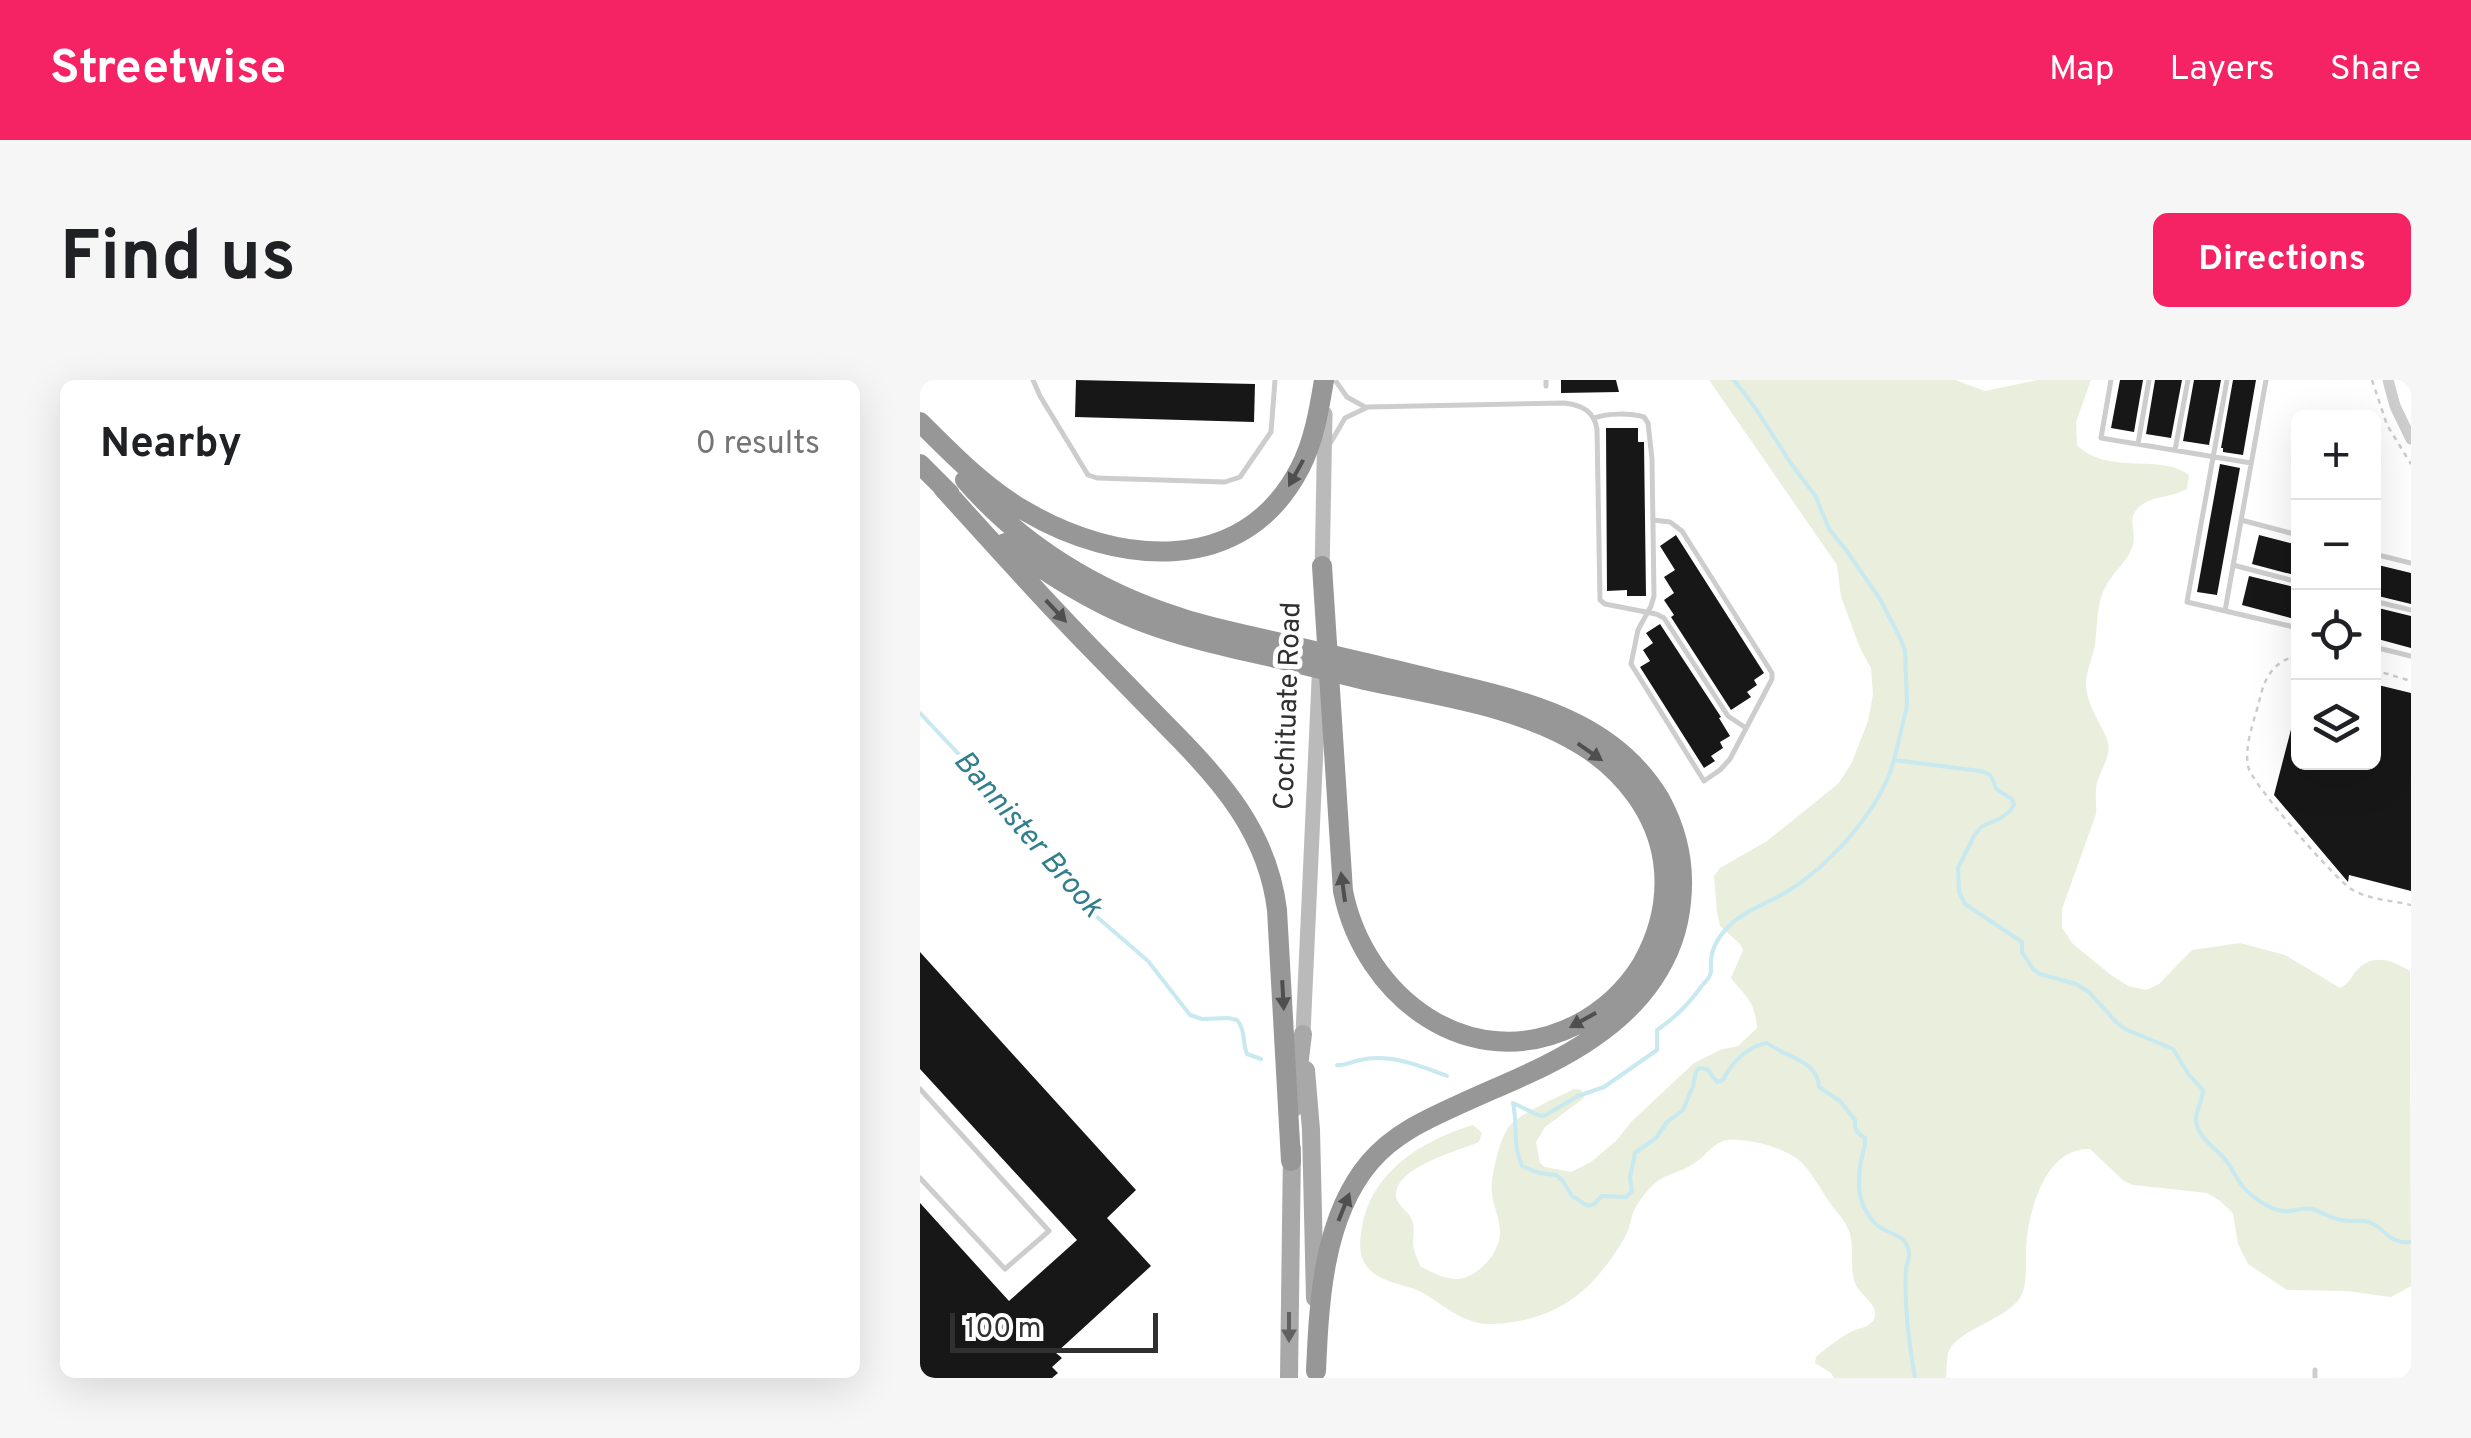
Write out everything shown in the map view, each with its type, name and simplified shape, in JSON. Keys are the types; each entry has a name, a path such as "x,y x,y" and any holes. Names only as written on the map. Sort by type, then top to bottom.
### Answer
{"highway":[{"path":"920,424 983,482 1046,523 1120,549 1174,552 1205,546 1234,534 1261,516 1283,494 1308,450 1324,380"},
{"path":"920,424 988,504 1069,568 1166,614 1276,650"},
{"path":"920,464 1087,645 1208,767 1252,829 1266,860 1276,898 1291,1161"},
{"path":"943,488 1033,563 1102,605 1168,631 1276,650 1366,672 1497,710 1546,727 1598,757 1636,794 1652,824 1662,855 1664,885 1654,941 1623,990 1600,1011 1540,1038 1508,1041 1475,1037 1444,1027 1417,1012 1392,991 1372,966 1352,924 1342,880 1322,566"},
{"path":"1317,1376 1324,1288 1334,1234 1350,1192 1370,1161 1410,1128 1564,1055 1620,1018 1650,985 1666,956 1682,896 1679,851 1663,805 1642,774 1600,736 1527,702 1366,672"}],"main road":[{"name":"Cochituate Road","path":"1289,1378 1291,1161 1303,1034 1322,566 1324,380"},
{"name":"Cochituate Road","path":"1303,1034 1311,1130 1317,1376"}],"street":[{"path":"2388,380 2394,406 2411,438"}],"lane":[{"path":"1033,380 1083,470 1091,477 1225,482 1240,477 1272,432 1275,380"},
{"path":"1334,380 1347,397 1368,407 1564,403 1582,407 1594,418 1598,429 1599,597 1605,604 1664,618 1728,716 1746,728"},
{"path":"2111,380 2101,438 2251,463"},
{"path":"2138,444 2150,380"},
{"path":"2175,450 2188,380"},
{"path":"2227,380 2186,602 2291,626"},
{"path":"2225,610 2266,380"},
{"path":"1324,468 1340,423 1368,407"},
{"path":"1594,418 1638,415 1646,419 1652,459 1654,596 1638,630 1632,668 1704,780 1727,763 1772,680 1772,670 1682,532 1670,522 1653,520"},
{"path":"2241,520 2291,532"},
{"path":"2381,556 2411,564"},
{"path":"2233,565 2291,580"},
{"path":"2381,602 2411,610"},
{"path":"2381,649 2411,656"},
{"path":"920,1089 1048,1231 1006,1270 920,1178"},
{"path":"2315,1378 2316,1370"}],"path":[{"path":"2291,658 2271,670 2265,680 2248,748 2249,773 2345,885 2364,895 2411,904"},
{"path":"2381,672 2411,681"}],"green space":[{"path":"1709,380 1955,380 1985,391 2038,380 2091,380 2076,422 2077,445 2104,460 2164,465 2189,475 2187,489 2148,501 2137,509 2131,551 2101,598 2086,682 2091,705 2109,746 2097,784 2096,814 2062,909 2062,928 2073,944 2111,975 2128,986 2146,990 2159,984 2192,950 2240,943 2285,955 2340,988 2370,961 2390,961 2410,971 2411,1286 2391,1297 2347,1291 2287,1290 2248,1264 2238,1244 2233,1213 2220,1201 2207,1193 2133,1185 2090,1149 2074,1151 2051,1170 2035,1200 2027,1233 2022,1294 2006,1311 1952,1346 1946,1378 1834,1378 1815,1363 1816,1357 1844,1336 1869,1325 1875,1316 1873,1306 1855,1283 1849,1231 1802,1163 1765,1144 1742,1140 1719,1143 1693,1164 1653,1185 1638,1203 1625,1237 1600,1273 1571,1300 1536,1317 1492,1324 1473,1322 1418,1290 1377,1276 1365,1264 1360,1241 1368,1207 1388,1174 1419,1149 1473,1125 1482,1133 1479,1142 1407,1175 1396,1194 1412,1220 1413,1247 1420,1266 1447,1278 1464,1278 1483,1266 1497,1247 1500,1227 1492,1180 1501,1142 1513,1122 1574,1089 1581,1090 1584,1098 1545,1127 1536,1142 1540,1163 1571,1172 1591,1162 1617,1140 1694,1063 1738,1046 1757,1028 1752,1005 1731,978 1743,950 1720,926 1714,876 1720,868 1767,841 1839,783 1868,721 1873,694 1871,668 1841,597 1837,565"}],"building":[{"path":"1076,380 1255,384 1254,422 1075,417"},
{"path":"1561,380 1616,380 1619,392 1561,393"},
{"path":"2120,380 2143,380 2134,432 2111,428"},
{"path":"2155,380 2182,380 2171,438 2146,434"},
{"path":"2194,380 2221,380 2209,445 2183,441"},
{"path":"2233,380 2256,380 2243,455 2223,452 2221,448"},
{"path":"1606,428 1638,428 1638,442 1644,442 1646,596 1627,596 1627,590 1607,591"},
{"path":"2220,464 2240,468 2217,595 2197,592"},
{"path":"1676,535 1764,673 1747,692 1751,697 1731,710 1664,600 1674,593 1664,577 1675,570 1660,546"},
{"path":"2259,535 2291,543 2291,574 2252,564"},
{"path":"2381,566 2411,573 2411,604 2381,597"},
{"path":"2249,576 2291,586 2291,618 2242,605"},
{"path":"2381,609 2411,616 2411,648 2381,640"},
{"path":"1660,624 1730,736 1720,742 1723,748 1711,756 1715,761 1704,768 1640,667 1650,661 1643,650 1653,643 1646,633"},
{"path":"2381,686 2411,693 2411,891 2349,875 2348,882 2274,795 2291,729 2291,770 2381,770"},
{"path":"920,952 1136,1190 1107,1218 1151,1266 1056,1353 1062,1358 1052,1367 1058,1373 1052,1378 920,1378 920,1203 1009,1301 1077,1240 920,1069"}],"waterway":[{"path":"1734,380 1816,497 1829,529 1880,599 1905,650 1907,706 1894,760"},
{"name":"Bannister Brook","path":"920,713 1002,800 1028,837 1055,857 1064,885 1075,898 1148,961 1190,1015 1237,1020 1247,1054 1261,1059"},
{"name":"Bannister Brook","path":"1513,1103 1544,1116 1578,1096 1604,1087 1657,1050 1657,1030 1681,1011 1708,979 1713,950 1723,933 1742,915 1804,880 1837,851 1878,797 1894,760 1980,771 1990,775 1996,789 2012,799 2014,805 2001,818 1981,827 1958,868 1959,892 1965,904 2022,942 2022,952 2040,974 2076,984 2125,1029 2173,1049 2203,1090 2196,1116 2199,1130 2253,1196 2279,1210 2309,1208 2337,1219 2371,1223 2396,1240 2411,1242"},
{"path":"1513,1103 1522,1166 1556,1175 1572,1196 1588,1206 1602,1196 1626,1197 1632,1191 1630,1178 1635,1153 1683,1110 1699,1068 1707,1069 1717,1082 1723,1080 1741,1056 1767,1043 1807,1065 1819,1087 1840,1101 1865,1138 1859,1180 1865,1210 1877,1225 1902,1239 1908,1248 1906,1311 1915,1378"},
{"name":"Bannister Brook","path":"1337,1065 1382,1058 1447,1076"}]}
